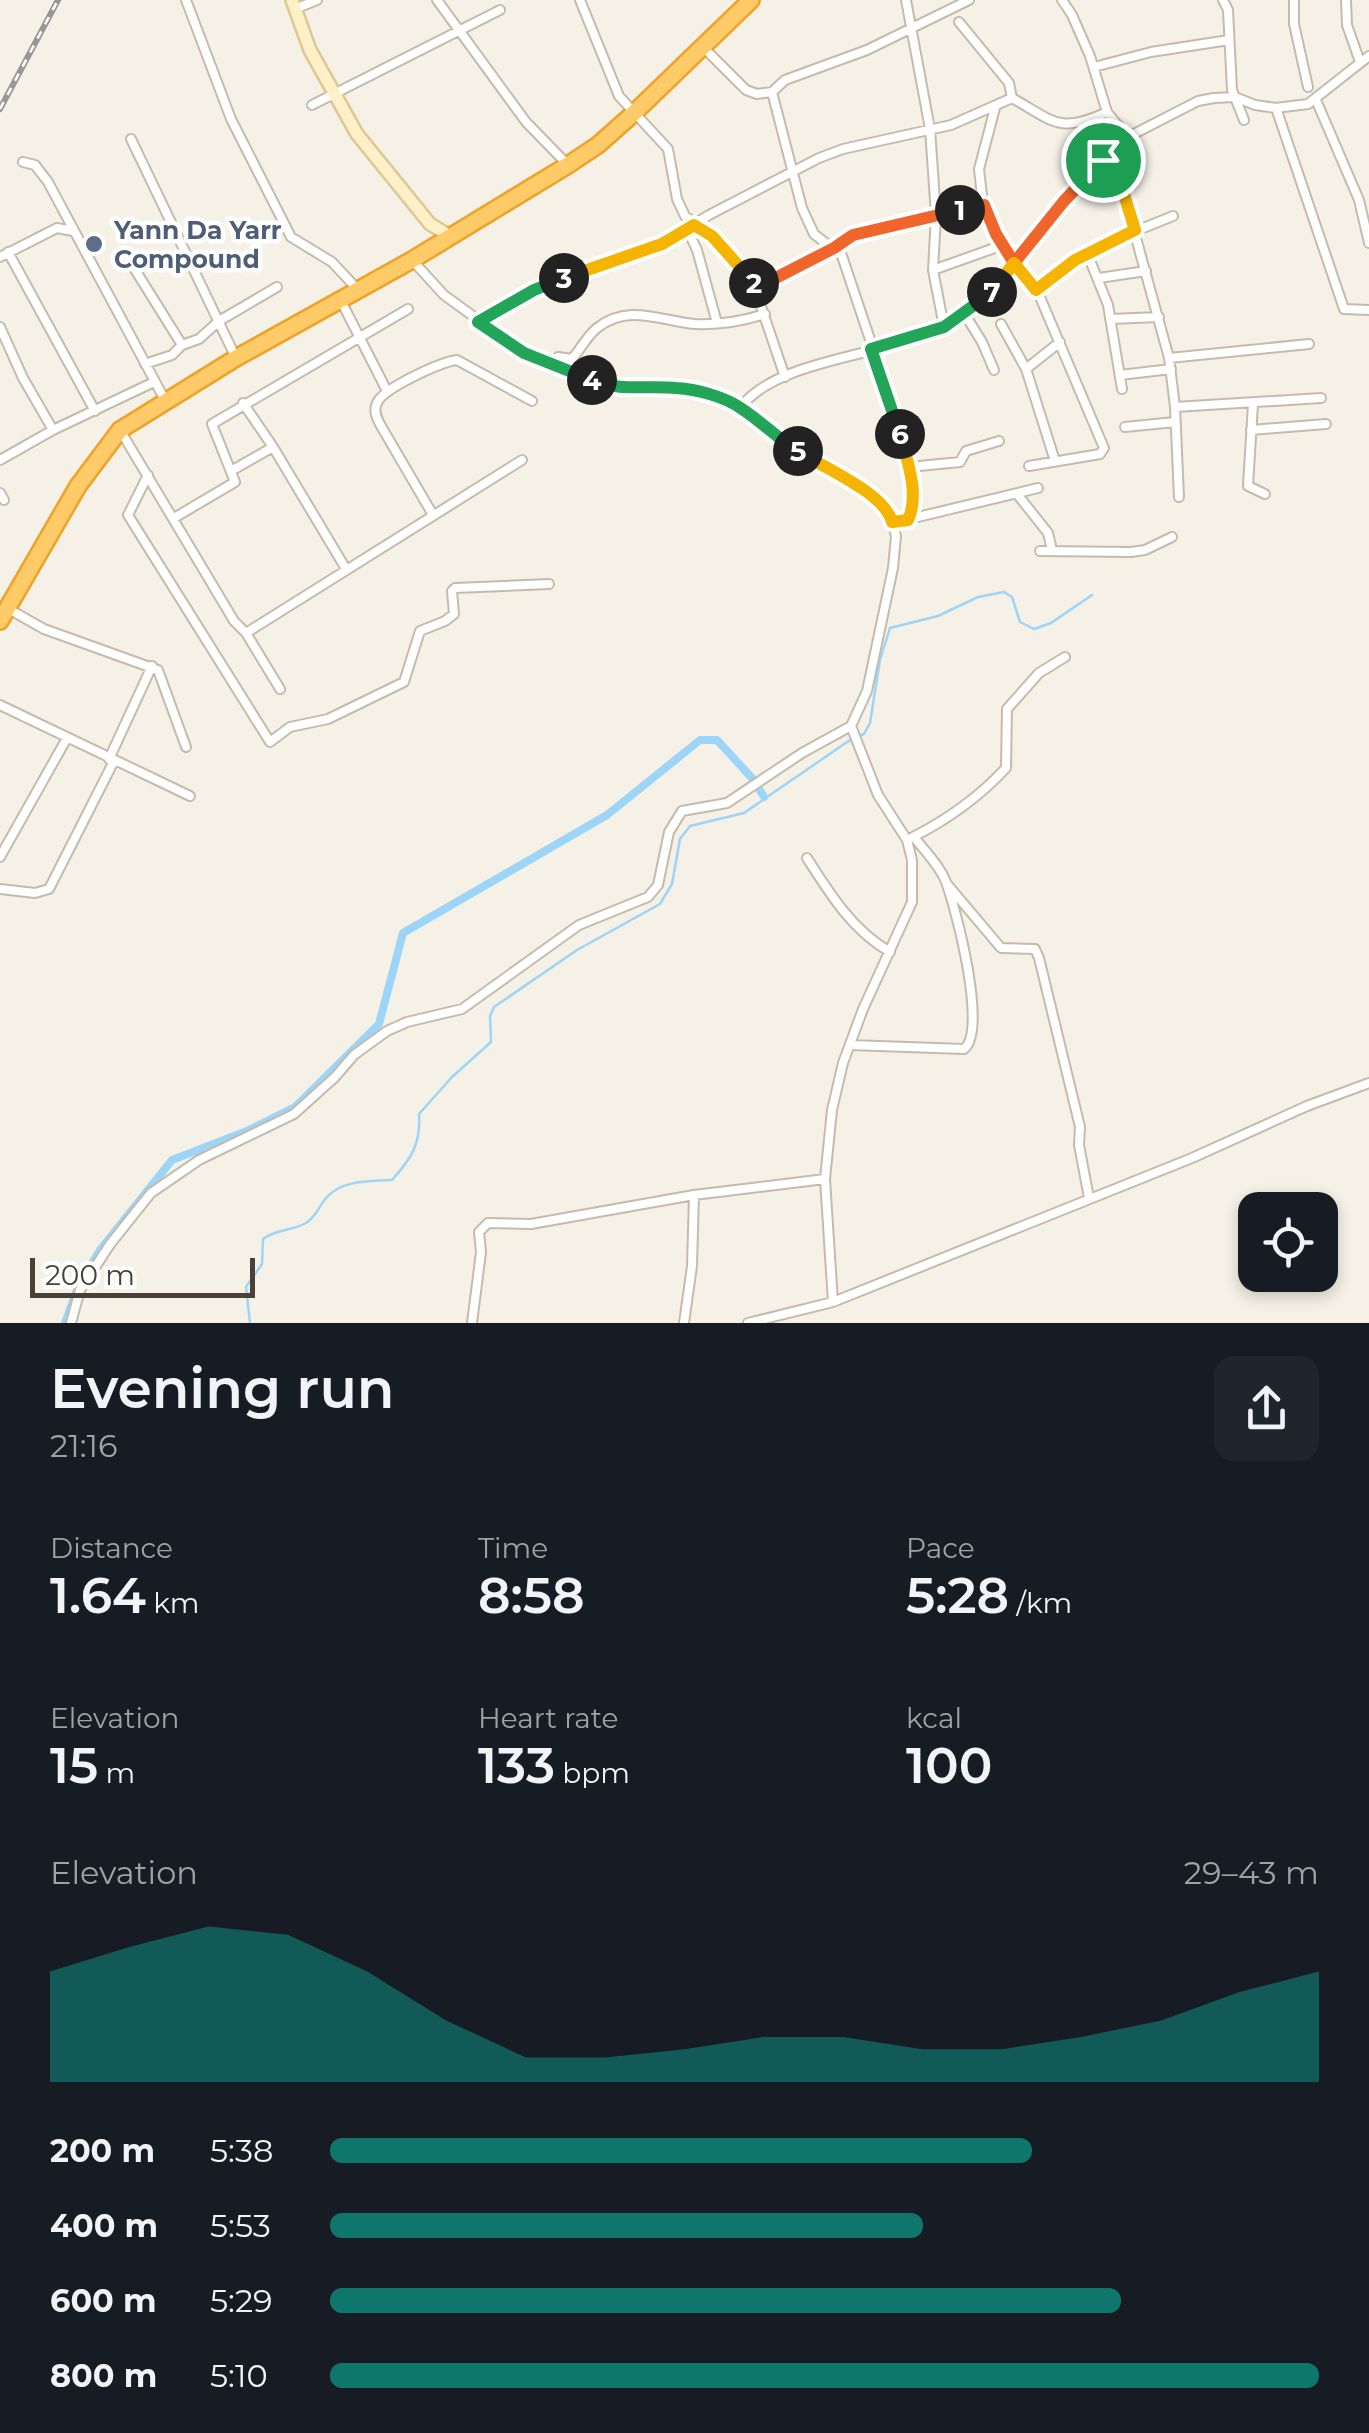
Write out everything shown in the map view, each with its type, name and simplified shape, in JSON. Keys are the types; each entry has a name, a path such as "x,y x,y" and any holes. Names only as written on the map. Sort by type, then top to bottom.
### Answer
{"highway":[{"path":"5,606 78,486 120,430 236,358 359,291 568,166 634,113 744,3"}],"street":[{"path":"186,0 232,118 291,237 332,262 359,291"},
{"path":"317,0 293,5 310,50 356,134 430,224 450,236"},
{"path":"438,0 526,122 568,166"},
{"path":"580,0 620,96 668,149 677,199 691,228 717,323"},
{"path":"906,0 930,130 936,215 933,270 944,327"},
{"path":"703,47 746,90 757,94 772,92 797,74 867,50 969,0"},
{"path":"1223,0 1228,10 1235,97 1244,120"},
{"path":"1294,0 1294,24 1308,87"},
{"path":"1346,0 1348,25 1360,62"},
{"path":"1067,1 1094,67 1107,112 1124,133 1122,140"},
{"path":"312,105 500,10"},
{"path":"959,22 1009,84 1012,98 1036,116 1061,125 1094,119 1107,112"},
{"path":"1094,67 1151,52 1230,40"},
{"path":"741,407 756,390 785,377 944,327 964,313 988,296 1064,201 1122,140 1198,101 1235,97 1276,108 1308,104 1369,56"},
{"path":"772,92 802,208 814,234 842,256 909,467 913,500 908,520"},
{"path":"478,322 534,290 662,244 792,171 843,149 930,130 1012,98"},
{"path":"1316,100 1364,200 1369,243"},
{"path":"994,108 979,169 984,205 1002,245 1036,290 1104,450 1074,461 1029,466"},
{"path":"1276,108 1344,309 1369,310"},
{"path":"132,138 236,358"},
{"path":"1103,160 1119,178 1169,358 1178,497"},
{"path":"23,162 35,165 48,182 166,402"},
{"path":"756,288 853,235 984,205"},
{"path":"1036,290 1087,253 1173,216"},
{"path":"74,231 57,228 4,255 94,411"},
{"path":"691,228 712,236 751,277 785,377"},
{"path":"933,270 1002,245"},
{"path":"1087,253 1099,278 1110,319 1122,388"},
{"path":"71,1323 80,1290 150,1193 198,1160 294,1114 335,1078 354,1055 387,1032 407,1022 462,1009 579,925 648,897 658,884 669,832 682,812 726,803 851,730 867,691 896,536 890,513 878,498 773,436 741,407 677,388 609,387 524,353 444,295 412,260"},
{"path":"134,268 182,345"},
{"path":"1099,278 1146,271"},
{"path":"145,364 172,355 277,287"},
{"path":"341,301 387,391"},
{"path":"174,518 235,482 212,424 408,309"},
{"path":"964,313 994,370"},
{"path":"552,365 558,357 572,359 597,328 636,314 697,324 745,320 765,314"},
{"path":"1110,319 1158,317"},
{"path":"1001,324 1026,368 1055,461"},
{"path":"0,327 53,430"},
{"path":"1026,368 1060,342"},
{"path":"1169,358 1310,344"},
{"path":"433,515 375,414 378,400 387,391 456,360 532,400"},
{"path":"1120,375 1170,370"},
{"path":"0,460 154,382"},
{"path":"1175,408 1321,398"},
{"path":"243,403 346,569"},
{"path":"1253,404 1248,486 1265,494"},
{"path":"1125,427 1176,422"},
{"path":"1251,430 1326,424"},
{"path":"120,430 234,621 246,632 280,689"},
{"path":"909,467 962,462 966,451 999,441"},
{"path":"231,471 273,447"},
{"path":"246,632 522,460"},
{"path":"148,475 128,515 270,742 290,726 328,719 404,682 420,632 454,614 455,588 549,584"},
{"path":"892,522 1038,488"},
{"path":"1017,494 1048,533 1052,550"},
{"path":"1040,550 1132,552 1172,538"},
{"path":"5,606 44,628 152,666 164,681 186,748"},
{"path":"910,838 932,828 985,790 1006,768 1007,710 1039,674 1065,657"},
{"path":"0,889 35,893 48,889 112,760 152,666"},
{"path":"0,704 190,796"},
{"path":"851,730 878,796 1000,948 1034,949 1040,958 1080,1128 1079,1145 1089,1198"},
{"path":"0,857 67,738"},
{"path":"832,1302 826,1180 832,1110 850,1045 912,902 910,838"},
{"path":"807,858 839,906 870,940 890,952"},
{"path":"850,1045 964,1049 970,1046 972,988 947,884"},
{"path":"748,1323 783,1319 832,1302 1369,1083"},
{"path":"472,1323 482,1226 532,1224 694,1194 826,1180"},
{"path":"684,1323 692,1266 694,1194"}],"waterway":[{"path":"250,1323 246,1287 262,1264 263,1239 306,1223 326,1198 340,1188 392,1180 414,1150 419,1114 491,1042 490,1016 494,1007 577,950 660,904 672,884 680,839 690,826 744,813 864,734 870,723 880,660 890,628 938,616 978,597 1004,592 1012,597 1020,622 1034,629 1051,623 1092,595"},
{"path":"65,1323 78,1287 100,1250 172,1160 247,1131 295,1107 379,1024 403,933 607,815 700,740 717,740 764,797"}],"railway":[{"path":"0,109 58,0"}],"place":[{"name":"Yann Da Yarr Compound","path":"94,244"}],"route":[{"path":"1103,160 1014,263 984,205 853,235 756,288 751,277 712,236 694,225 662,244 534,290 478,322 524,353 609,387 677,388 741,407 773,436 878,498 892,522 908,520 913,500 909,467 871,349 944,327 988,296 1014,263 1036,290 1075,260 1135,230 1119,178 1103,160"}]}
